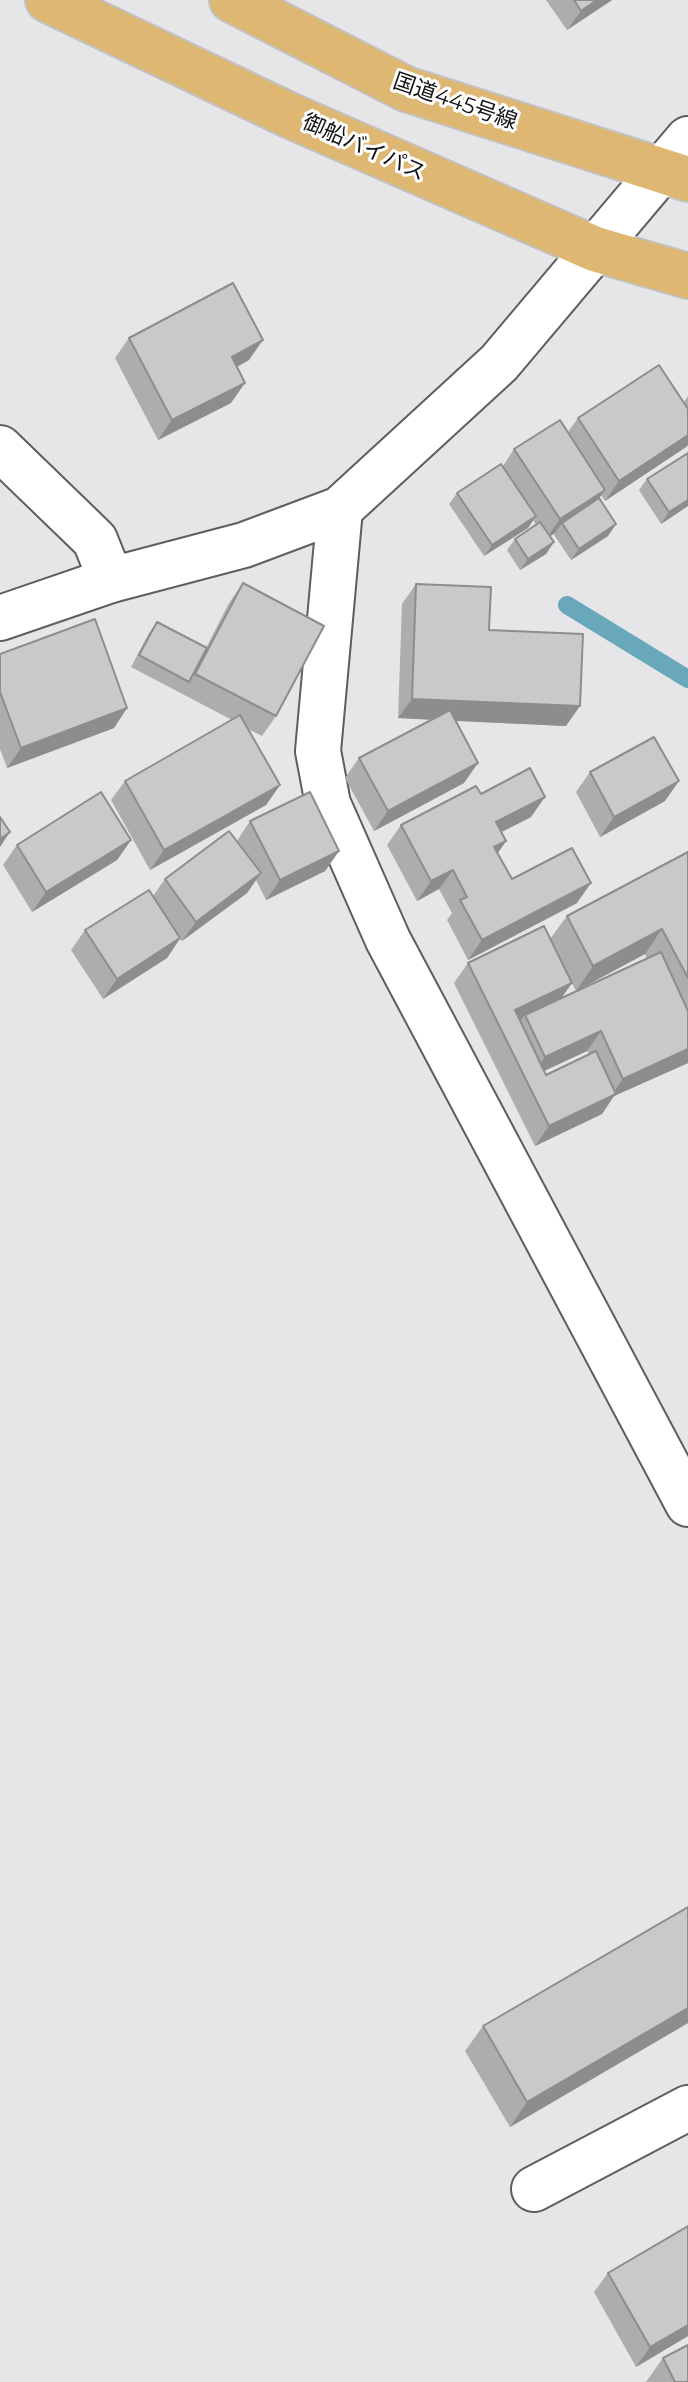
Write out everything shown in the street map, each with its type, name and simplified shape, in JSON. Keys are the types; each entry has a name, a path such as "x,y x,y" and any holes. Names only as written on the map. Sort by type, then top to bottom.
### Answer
{"highway":[{"name":"御船バイパス","path":"48,0 291,116 595,249 688,276"},
{"name":"国道445号線","path":"232,0 406,89 679,163"}],"street":[{"path":"0,618 111,580 244,545 340,509 499,363 595,249 679,163"},
{"path":"0,448 95,540 111,580"},
{"path":"340,509 318,751 328,804 388,940 688,1504"},
{"path":"534,2189 688,2108"}],"building":[{"path":"574,0 597,0 581,11"},
{"path":"233,283 263,340 232,357 245,383 172,420 129,338"},
{"path":"659,365 688,409 688,435 619,481 578,418"},
{"path":"560,420 605,490 560,519 514,449"},
{"path":"688,453 688,500 669,512 647,479"},
{"path":"501,464 536,516 492,545 457,493"},
{"path":"599,498 616,524 579,549 562,523"},
{"path":"540,522 554,542 528,559 515,539"},
{"path":"243,583 324,626 276,716 195,674"},
{"path":"416,584 491,587 489,630 583,634 580,706 412,699"},
{"path":"95,619 127,708 21,748 0,692 0,654"},
{"path":"157,622 207,648 189,682 139,655"},
{"path":"450,710 478,763 388,811 359,758"},
{"path":"240,715 280,785 164,850 125,781"},
{"path":"654,737 679,781 614,817 590,772"},
{"path":"530,768 545,797 496,822 506,841 494,847 512,879 572,848 591,883 482,940 460,900 467,897 453,870 431,881 401,825 476,786 481,794"},
{"path":"101,792 131,840 46,892 17,845"},
{"path":"310,792 339,851 280,880 250,821"},
{"path":"0,817 10,832 0,839"},
{"path":"229,831 261,873 196,922 165,879"},
{"path":"688,852 688,978 662,929 593,966 567,916"},
{"path":"149,890 180,938 117,979 85,930"},
{"path":"544,926 572,983 515,1010 546,1075 596,1051 616,1094 549,1126 468,963"},
{"path":"661,952 688,1011 688,1049 623,1079 601,1031 545,1057 525,1015"},
{"path":"688,1907 688,2008 527,2102 483,2026"},
{"path":"688,2226 688,2325 650,2347 608,2273"},
{"path":"688,2345 688,2382 675,2382 663,2358"}],"waterway":[{"path":"567,605 688,679"}]}
